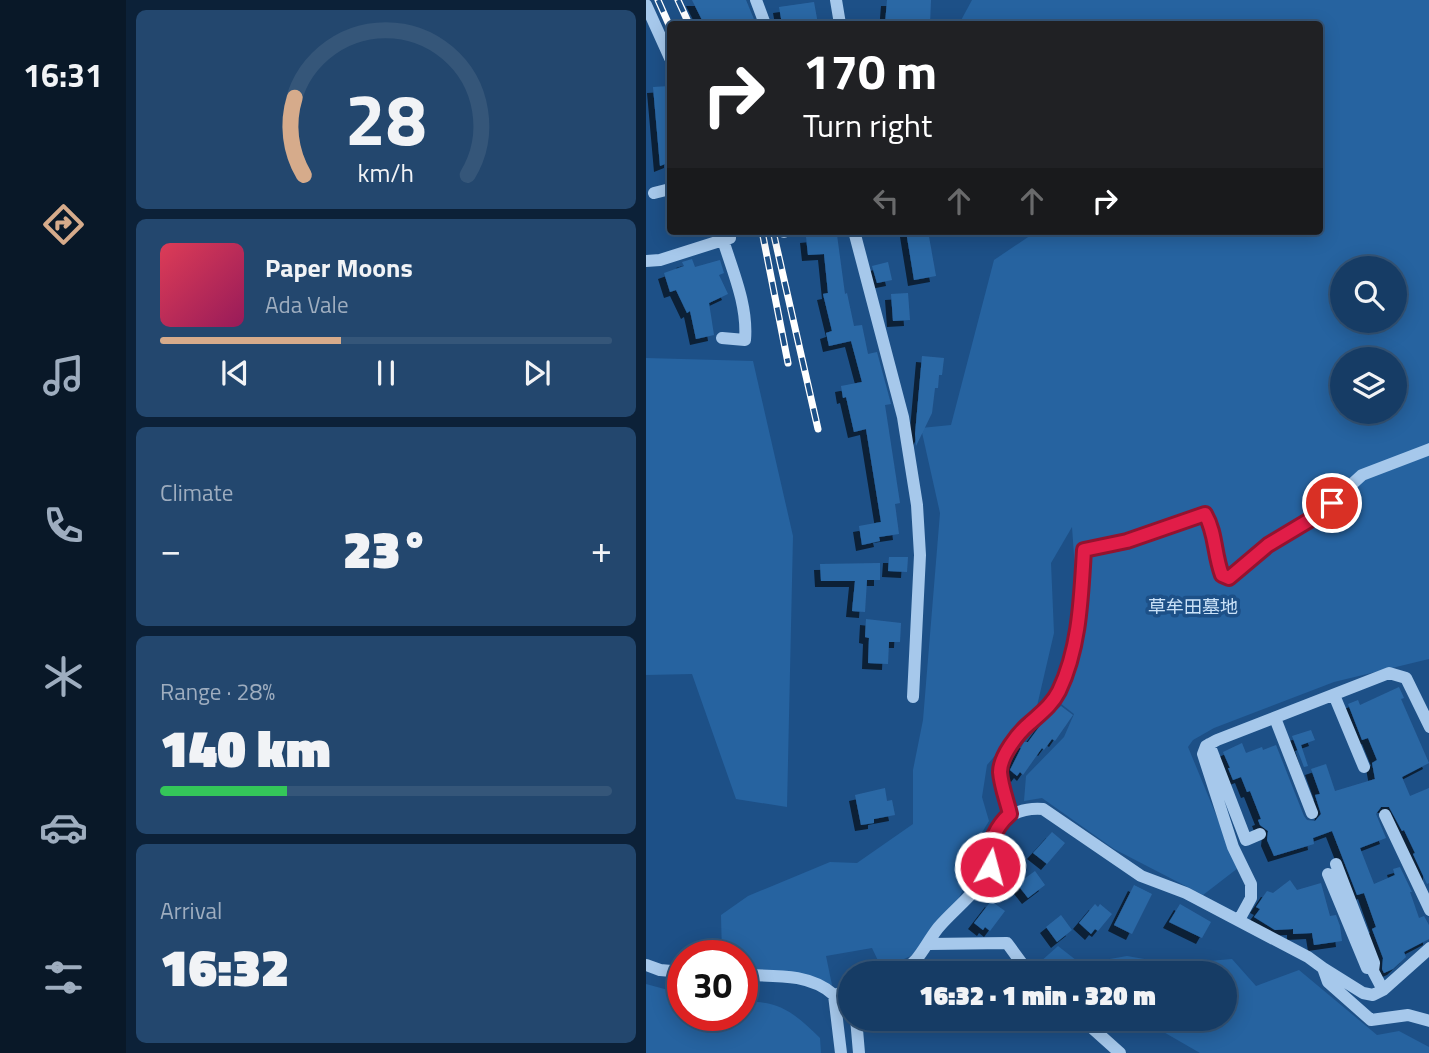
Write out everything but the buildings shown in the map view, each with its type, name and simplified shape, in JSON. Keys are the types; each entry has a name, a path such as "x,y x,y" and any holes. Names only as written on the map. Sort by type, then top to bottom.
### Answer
{"street":[{"path":"756,0 765,21"},
{"path":"836,0 840,21"},
{"path":"646,5 667,51"},
{"path":"654,193 667,190"},
{"path":"646,261 660,260 726,235 745,316 746,332 745,340 722,338"},
{"path":"855,235 903,417 917,505 920,555 913,697"},
{"path":"1010,814 1000,771 1014,740 1051,704 1067,671 1080,609 1084,550 1127,541 1205,514 1213,528 1218,565 1222,575 1229,578 1268,545 1318,515 1362,475 1429,449"},
{"path":"1239,920 1251,898 1251,884 1233,847 1203,750 1209,744 1385,674 1401,674 1410,683 1429,727"},
{"path":"1334,695 1364,767"},
{"path":"1275,718 1312,813"},
{"path":"1209,744 1246,841 1260,834"},
{"path":"916,961 937,930 971,897 990,867 991,839 1003,820 1010,814 1034,808 1043,809 1141,876 1186,893 1239,920 1308,957 1363,993 1373,995 1383,990 1429,948"},
{"path":"1385,815 1429,910"},
{"path":"1332,869 1374,963 1373,971 1383,990"},
{"path":"929,944 1007,943 1020,961"},
{"path":"646,965 667,971"},
{"path":"1323,968 1328,982 1371,1020 1408,1015 1429,1021"},
{"path":"758,976 793,977 823,985 834,995 841,1053"},
{"path":"834,995 838,994"},
{"path":"857,1031 859,1053"},
{"path":"1095,1031 1120,1053"}],"green space":[{"name":"草牟田墓地","path":"972,0 1429,0 1429,659 1334,682 1214,728 1193,740 1188,747 1238,868 1203,895 1114,849 1042,798 1024,801 1026,776 1064,737 1074,714 1060,703 1080,640 1072,527 1051,563 1054,633 1037,706 987,765 982,797 989,821 972,849 968,878 959,898 913,955 900,961 878,961 872,948 826,956 832,985 780,972 758,971 758,940 722,940 721,915 748,896 830,862 857,863 913,824 913,770 923,720 940,513 921,428 951,425 994,260 1031,235 1323,235 1323,21 961,21"},
{"path":"646,358 753,361 793,536 787,807 736,799 692,674 646,675"},
{"path":"1058,946 1077,961 1041,961"},
{"path":"1127,956 1156,961 1098,961"},
{"path":"1237,965 1256,986 1299,970 1377,1035 1399,1031 1429,1047 1429,1053 1200,1053 1162,1031 1237,1031"},
{"path":"646,984 667,990 667,1031 758,1031 758,1002 767,1003 794,1015 820,1038 821,1053 646,1053"}],"railway":[{"path":"658,0 667,21"},
{"path":"678,0 688,21"},
{"path":"763,235 788,363"},
{"path":"774,235 818,429"}],"route":[{"path":"990,867 991,839 1010,814 1000,771 1004,759 1014,740 1051,704 1067,671 1080,609 1084,550 1127,541 1205,514 1213,528 1218,565 1222,575 1229,578 1283,534 1318,515 1332,503"}]}
